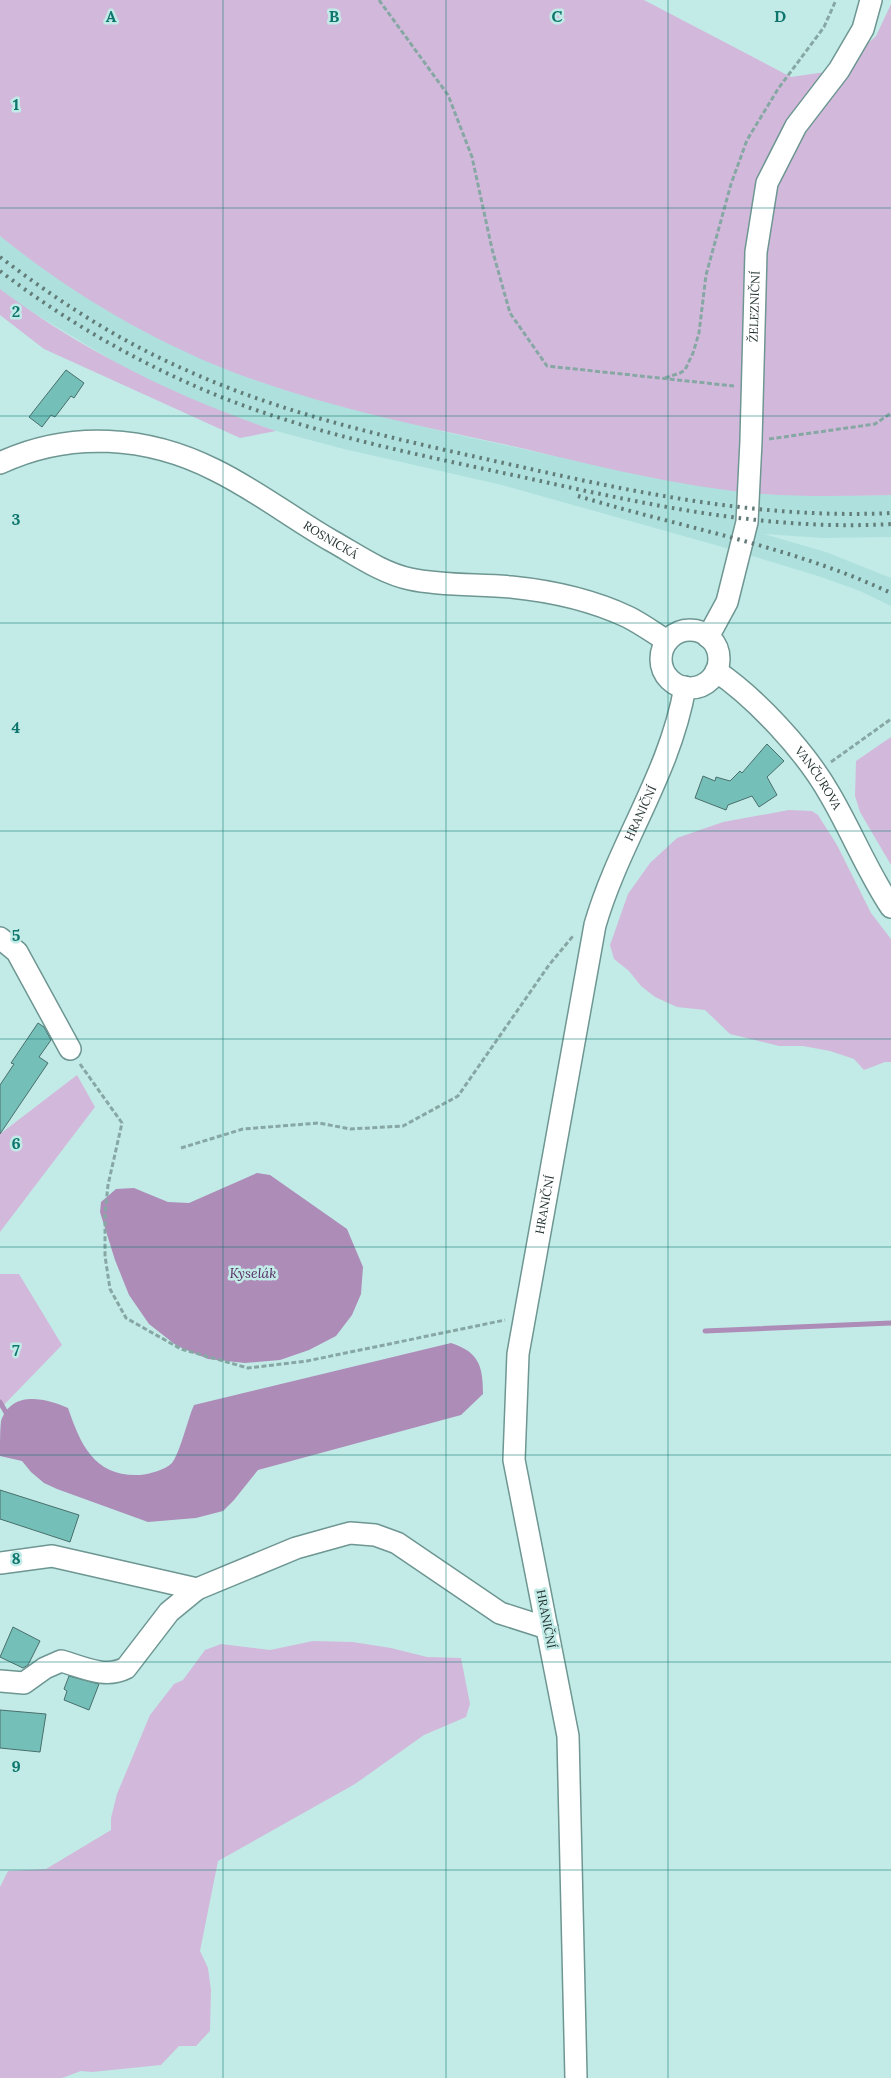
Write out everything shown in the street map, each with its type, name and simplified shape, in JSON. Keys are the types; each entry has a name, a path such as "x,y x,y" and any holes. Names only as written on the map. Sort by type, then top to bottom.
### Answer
{"street":[{"name":"ŽELEZNIČNÍ","path":"708,637 727,602 745,535 749,500 756,252 767,183 796,126 839,70 863,29 871,0"},
{"name":"ROSNICKÁ","path":"0,462 31,451 81,441 136,443 159,448 191,459 217,471 325,537 387,571 410,579 558,594 598,605 629,618 667,641"},
{"path":"687,630 695,630 708,637 717,649 719,656 716,671 706,682 692,687 685,687 672,681 663,670 661,655 667,641 679,632 687,630"},
{"name":"VANČUROVA","path":"716,671 734,683 808,761 829,793 861,855 891,907"},
{"name":"HRANIČNÍ","path":"576,2078 568,1736 514,1460 518,1354 595,925 616,866 653,791 675,733 685,687"},
{"path":"0,938 17,952 70,1049"},
{"path":"0,1681 24,1683 45,1668 61,1661 101,1673 116,1673 126,1668 169,1612 196,1589 296,1548 350,1533 375,1535 397,1543 500,1614 547,1628"},
{"path":"0,1563 52,1556 196,1589"}],"path":[{"path":"379,0 448,95 472,157 492,249 510,313 547,366 752,388"},
{"path":"662,378 685,370 693,353 698,333 706,275 731,184 747,140 778,89 824,27 836,0"},
{"path":"751,441 875,424 891,413"},
{"path":"816,773 891,719"},
{"path":"181,1148 243,1129 319,1123 350,1129 403,1126 458,1096 550,965 579,929 595,925"},
{"path":"70,1049 122,1123 108,1185 105,1214 105,1256 110,1289 126,1318 181,1350 248,1368 307,1361 526,1316"}],"shaded area":[{"path":"0,0 644,0 791,77 839,70 876,36 891,4 891,495 779,495 731,491 668,481 411,424 311,398 246,377 181,350 117,317 28,258 0,236"},
{"path":"0,236 96,303 142,330 191,354 244,376 289,391 445,432 650,477 737,491 823,496 891,495 891,537 823,538 764,534 826,552 891,578 891,606 860,591 818,576 726,548 502,485 344,449 276,431 229,415 173,392 123,367 27,309 0,289"},
{"path":"0,289 65,333 132,371 239,418 276,431 240,438 44,349 0,315"},
{"path":"891,737 891,865 860,812 855,796 856,761"},
{"path":"789,810 812,811 818,815 837,845 871,913 891,939 891,1062 885,1062 864,1070 854,1059 830,1051 803,1046 779,1046 730,1034 705,1010 677,1007 655,997 614,959 610,945 628,894 650,863 677,838 723,822"},
{"path":"77,1075 95,1107 0,1232 0,1134"},
{"path":"0,1274 19,1274 62,1345 0,1409"},
{"path":"313,1641 353,1642 391,1648 427,1657 461,1658 470,1704 466,1717 424,1735 355,1784 218,1861 200,1951 208,1968 211,1990 210,2031 196,2046 179,2046 161,2065 92,2072 81,2071 62,2078 0,2078 0,1887 8,1871 46,1869 111,1830 111,1818 117,1794 150,1715 174,1684 183,1680 205,1650 221,1644 270,1650"}],"water":[{"name":"Kyselák","path":"257,1173 270,1175 347,1229 363,1267 361,1294 352,1315 336,1336 309,1350 280,1360 245,1363 208,1359 177,1346 149,1324 129,1295 115,1260 100,1212 101,1202 116,1189 134,1188 168,1202 189,1203"},
{"path":"451,1343 468,1351 473,1356 482,1375 483,1394 461,1415 258,1470 223,1511 196,1518 148,1522 57,1489 44,1483 22,1461 0,1456 1,1421 6,1411 13,1404 21,1401 30,1399 49,1401 68,1408 78,1435 92,1456 101,1465 112,1471 125,1474 140,1475 153,1473 172,1463 181,1444 194,1405"}],"building":[{"path":"66,370 84,383 74,398 71,396 55,417 51,415 42,427 29,417"},
{"path":"767,744 784,761 767,777 777,795 759,807 752,796 728,805 726,810 695,798 703,776 715,781 716,777 730,781 740,771 742,773"},
{"path":"38,1023 44,1027 51,1040 39,1057 48,1063 0,1134 0,1085 14,1064 11,1063"},
{"path":"0,1490 79,1515 70,1542 0,1519"},
{"path":"13,1627 40,1641 28,1665 23,1668 0,1657"},
{"path":"69,1676 99,1684 89,1710 64,1700 67,1691 64,1689"},
{"path":"0,1710 46,1714 40,1752 0,1748"}],"waterway":[{"path":"705,1331 891,1323"},
{"path":"0,1402 8,1416"}],"railway":[{"path":"0,257 90,319 161,359 227,387 310,416 439,449 662,496 753,509 845,514 891,513"},
{"path":"0,271 83,328 142,361 234,402 308,427 422,455 580,490 668,507 757,520 801,524 891,524"},
{"path":"578,496 776,550 853,577 891,593"}]}
